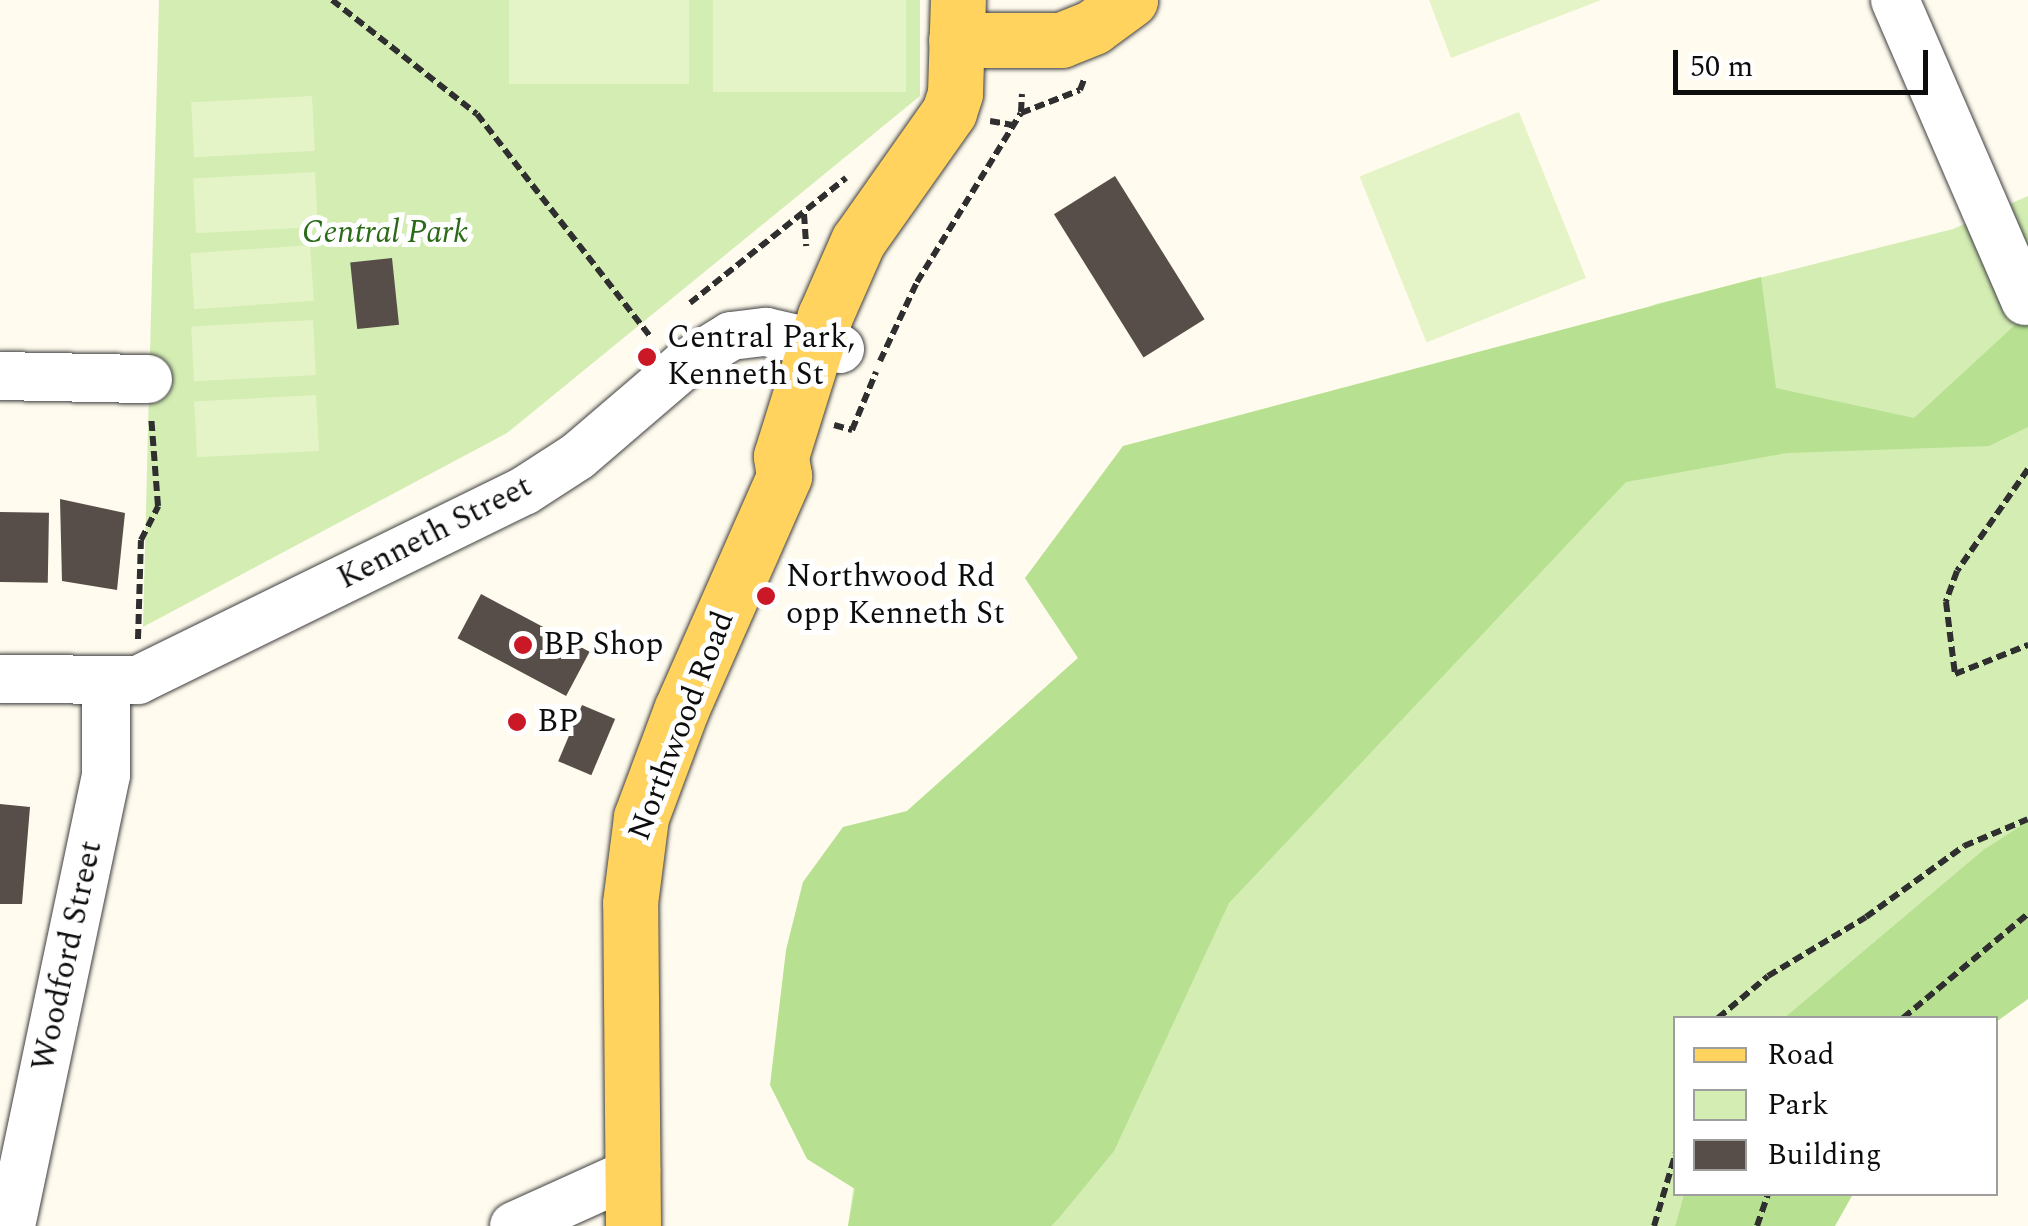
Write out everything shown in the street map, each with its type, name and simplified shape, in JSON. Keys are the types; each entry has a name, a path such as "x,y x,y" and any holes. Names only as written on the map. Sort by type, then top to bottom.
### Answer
{"main road":[{"path":"968,20 1060,40 1093,27 1130,0"},
{"name":"Northwood Road","path":"633,1226 636,1171 630,904 641,817 681,710 784,476 782,456 829,346 972,137 980,96 968,20"}],"street":[{"path":"1894,0 2025,301"},
{"name":"Kenneth Street","path":"0,679 122,682 524,491 578,456 710,346 747,332 829,346"},
{"path":"0,376 148,380"},
{"name":"Woodford Street","path":"11,1226 122,682"},
{"path":"514,1226 636,1171"}],"path":[{"path":"332,0 477,114 650,336"},
{"path":"834,425 852,430 917,282 1021,114 1080,90"},
{"path":"1021,114 1022,94"},
{"path":"998,122 1013,125"},
{"path":"690,303 860,166"},
{"path":"804,214 806,250"},
{"path":"122,682 141,540 158,506 148,380"},
{"path":"2028,469 1958,571 1946,602 1955,674 2028,645"},
{"path":"1720,1016 1768,976 1866,917 1964,846 2028,819"},
{"path":"1905,1016 2028,914"},
{"path":"1654,1226 1673,1162"},
{"path":"1757,1226 1767,1196"}],"green space":[{"name":"Central Park","path":"159,0 920,0 920,96 507,433 143,627"},
{"path":"509,0 689,0 689,84 509,84"},
{"path":"713,0 906,0 906,92 713,92"},
{"path":"1429,0 1601,0 1451,58"},
{"path":"312,96 315,151 194,157 191,102"},
{"path":"1519,112 1586,278 1427,342 1360,176"},
{"path":"315,172 318,227 196,233 193,178"},
{"path":"2028,196 2028,821 1983,850 1786,1016 1673,1016 1673,1196 1683,1196 1675,1226 848,1226 907,811 1078,658 1025,578 1656,304 1953,229"},
{"path":"310,245 314,301 194,309 190,253"},
{"path":"1761,277 1776,388 1914,418 2028,313 2028,427 1989,446 1787,453 1626,482 1229,903 1114,1151 1051,1226 848,1226 855,1189 807,1159 770,1085 786,950 803,882 843,827 907,811 1078,658 1025,578 1123,446"},
{"path":"313,320 316,375 194,381 191,326"},
{"path":"316,395 319,451 197,457 194,401"},
{"path":"2028,821 2028,999 1998,1021 1998,1016 1786,1016 1983,850"},
{"path":"1683,1196 1852,1196 1835,1226 1675,1226"}],"building":[{"path":"1115,176 1205,319 1143,357 1054,214"},
{"path":"392,258 399,325 357,329 350,262"},
{"path":"60,499 125,513 117,590 62,581"},
{"path":"0,512 49,513 48,583 0,582"},
{"name":"BP Shop","path":"481,594 590,652 566,696 458,638"},
{"path":"582,705 615,719 591,775 558,761"},
{"path":"0,804 30,807 22,904 0,904"}],"place":[{"name":"Central Park, Kenneth St","path":"647,357"},
{"name":"Northwood Rd opp Kenneth St","path":"766,596"},
{"name":"BP Shop","path":"523,645"},
{"name":"BP","path":"517,722"}]}
